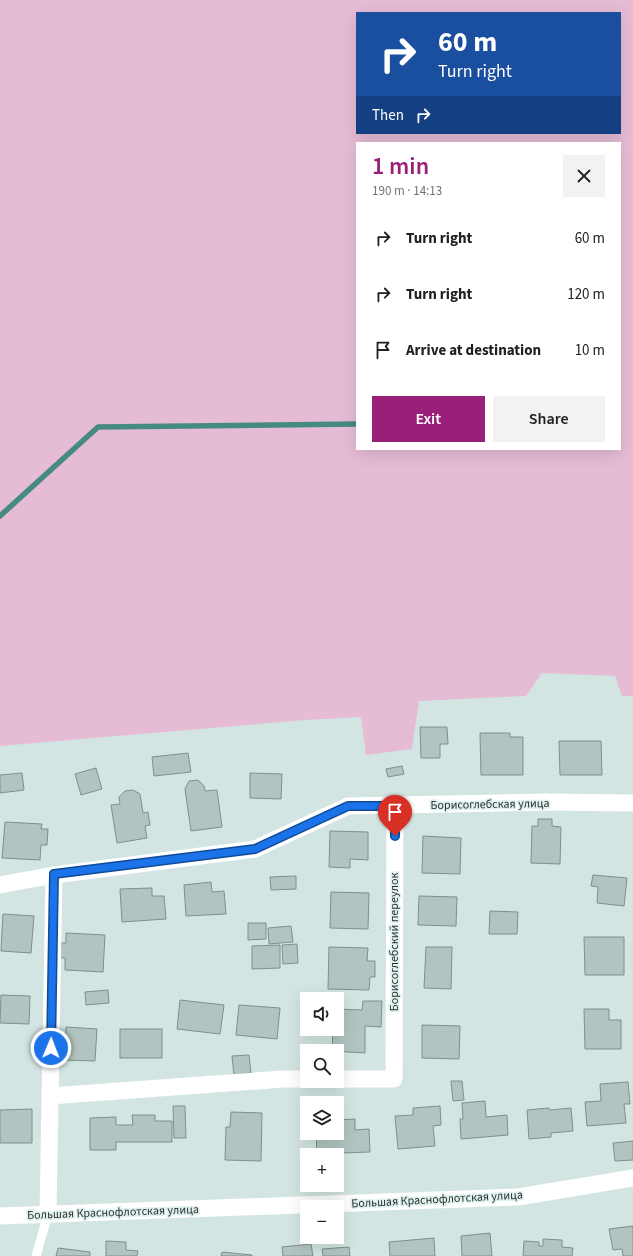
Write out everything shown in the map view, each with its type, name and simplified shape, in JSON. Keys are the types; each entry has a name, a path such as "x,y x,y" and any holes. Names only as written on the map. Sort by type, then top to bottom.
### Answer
{"street":[{"name":"Борисоглебская улица","path":"0,885 54,874 255,849 348,806 548,802 633,803"},
{"name":"Борисоглебский переулок","path":"344,1079 394,1079 395,806"},
{"path":"48,1214 54,874"},
{"path":"50,1096 300,1079"},
{"name":"Большая Краснофлотская улица","path":"0,1216 518,1197 633,1178"}],"lane":[{"path":"36,1256 48,1214"}],"shaded area":[{"path":"0,0 633,0 633,696 622,696 615,676 542,673 526,696 419,701 412,749 366,755 361,717 305,720 0,746"}],"building":[{"path":"420,727 447,727 448,744 440,744 440,758 421,758"},
{"path":"480,733 510,733 510,737 523,737 523,775 481,775"},
{"path":"559,741 601,741 602,775 560,775"},
{"path":"188,753 191,772 154,776 152,757"},
{"path":"402,766 404,774 388,777 386,769"},
{"path":"96,768 102,789 81,795 75,774"},
{"path":"22,773 24,790 0,793 0,775"},
{"path":"250,773 282,774 281,799 250,798"},
{"path":"198,780 204,786 205,791 217,790 222,827 191,831 185,789 189,781"},
{"path":"133,790 140,794 143,813 148,812 150,825 145,826 147,838 117,843 111,805 120,804 119,797 125,791"},
{"path":"538,819 552,819 552,826 561,827 560,864 531,863 532,826 538,826"},
{"path":"5,822 42,824 41,829 48,829 47,845 41,845 40,860 2,858"},
{"path":"330,831 368,832 368,860 350,859 350,868 329,867"},
{"path":"423,836 461,838 460,874 422,873"},
{"path":"593,875 627,878 624,906 597,903 598,887 591,886"},
{"path":"296,876 296,889 271,890 270,877"},
{"path":"211,882 212,892 224,891 226,914 186,916 184,885"},
{"path":"152,888 152,896 164,896 166,919 122,922 120,889"},
{"path":"331,892 369,893 368,929 330,928"},
{"path":"419,896 457,897 456,926 418,925"},
{"path":"490,911 518,912 517,934 489,934"},
{"path":"3,914 34,916 31,953 1,951"},
{"path":"248,923 266,923 266,939 248,940"},
{"path":"291,926 293,942 269,944 268,928"},
{"path":"66,933 105,935 103,972 65,970 65,958 60,958 61,943 66,943"},
{"path":"584,937 624,937 624,975 585,975"},
{"path":"297,944 298,963 283,964 282,945"},
{"path":"280,945 280,968 252,969 252,946"},
{"path":"329,947 368,948 367,961 375,961 375,977 370,977 369,990 328,989"},
{"path":"426,947 452,947 451,989 424,988"},
{"path":"108,990 109,1003 86,1005 85,992"},
{"path":"1,995 30,996 29,1024 0,1023"},
{"path":"180,1000 224,1005 220,1034 177,1029"},
{"path":"363,1001 382,1001 381,1027 365,1026 365,1053 344,1052 344,1044 332,1044 333,1036 344,1036 344,1009 362,1010"},
{"path":"239,1005 280,1008 277,1039 236,1035"},
{"path":"584,1009 609,1009 609,1020 621,1020 621,1049 585,1049"},
{"path":"422,1025 460,1026 459,1059 422,1058"},
{"path":"66,1027 97,1029 95,1061 65,1060"},
{"path":"120,1029 162,1029 162,1058 120,1058"},
{"path":"249,1055 251,1073 234,1075 232,1056"},
{"path":"451,1081 462,1081 464,1100 453,1101"},
{"path":"628,1082 630,1104 624,1104 626,1123 587,1126 585,1102 601,1101 600,1084"},
{"path":"485,1101 486,1117 507,1115 508,1135 461,1139 460,1119 463,1119 462,1103"},
{"path":"173,1106 185,1106 186,1138 174,1138"},
{"path":"440,1106 441,1125 433,1126 435,1146 398,1149 395,1116 413,1115 413,1108"},
{"path":"549,1108 550,1110 571,1108 573,1131 551,1133 551,1137 529,1139 527,1110"},
{"path":"32,1109 32,1143 0,1143 0,1110"},
{"path":"231,1112 262,1113 261,1161 225,1160 226,1127 230,1127"},
{"path":"132,1115 155,1115 155,1121 172,1121 172,1142 116,1142 116,1150 90,1150 90,1118 116,1117 116,1125 133,1125"},
{"path":"355,1119 355,1130 369,1129 370,1152 344,1153 344,1148 317,1148 316,1140 344,1140 344,1120"},
{"path":"633,1141 633,1160 615,1161 613,1143"},
{"path":"633,1226 633,1256 623,1256 622,1249 613,1250 609,1229"},
{"path":"490,1233 492,1256 462,1256 461,1236"},
{"path":"434,1238 435,1256 390,1256 389,1242"},
{"path":"543,1239 562,1240 562,1247 573,1248 572,1256 523,1256 524,1241 539,1242 539,1246 543,1246"},
{"path":"106,1241 126,1242 126,1250 138,1251 137,1256 106,1256"},
{"path":"311,1244 313,1256 283,1256 282,1247"},
{"path":"349,1247 350,1256 323,1256 322,1249"},
{"path":"58,1248 90,1252 90,1256 56,1256"},
{"path":"222,1252 252,1255 252,1256 221,1256"}],"waterway":[{"path":"0,516 98,427 356,424"}],"route":[{"path":"51,1048 54,874 255,849 348,806 395,806 395,836"}]}
